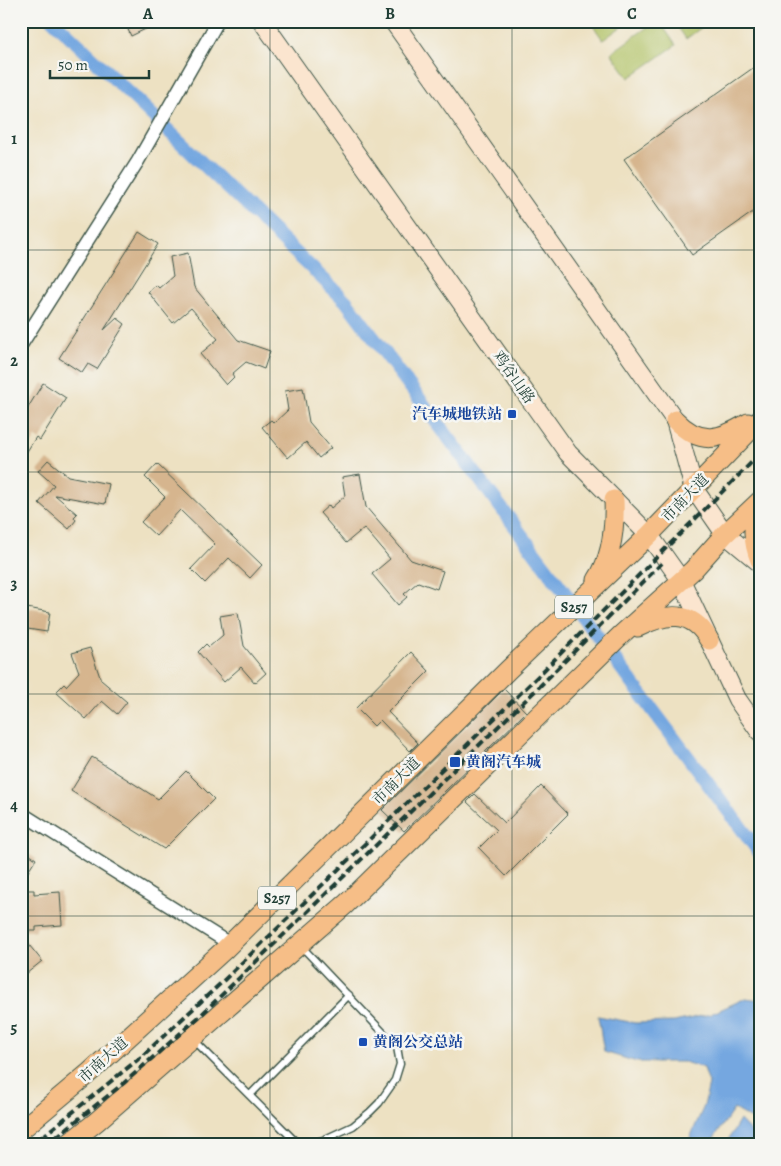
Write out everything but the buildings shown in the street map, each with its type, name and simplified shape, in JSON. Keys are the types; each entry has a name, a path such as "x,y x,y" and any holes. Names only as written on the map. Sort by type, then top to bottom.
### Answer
{"main road":[{"name":"鸡谷山路","path":"262,21 568,453 649,535 681,580 737,700 760,732"},
{"path":"393,21 676,420 694,434 705,438 717,438 729,435 760,416"},
{"path":"676,420 694,489 725,534 760,562"},
{"name":"市南大道","path":"21,1130 90,1072 230,944 649,535 760,420"},
{"path":"588,594 607,557 612,537 614,500"},
{"path":"67,1145 96,1122 346,904 760,502"},
{"path":"760,502 754,525 754,538 760,562"},
{"path":"622,634 650,621 675,616 686,618 696,623 709,640"}],"street":[{"path":"21,345 138,161 218,21"},
{"path":"21,813 230,944"}],"lane":[{"path":"192,1038 297,1143 310,1144 353,1126 379,1103 395,1080 400,1064 397,1048 300,945"},
{"path":"250,1095 349,995"}],"green space":[{"path":"590,21 629,21 603,40"},
{"path":"656,21 659,21 676,45 629,78 611,53"},
{"path":"674,21 710,21 686,39"}],"water":[{"path":"746,998 760,1000 760,1116 756,1122 734,1109 709,1145 687,1145 704,1106 709,1084 704,1068 684,1062 637,1062 604,1052 598,1016 635,1023 674,1022 711,1014"},
{"path":"740,1120 760,1141 760,1145 725,1145"}],"waterway":[{"path":"54,21 346,301 760,853"}],"railway":[{"path":"32,1145 141,1057 220,984 530,684 760,454"},
{"path":"46,1145 124,1083 200,1016 539,687 662,563"}],"place":[{"name":"汽车城地铁站","path":"512,414"},
{"name":"黄阁汽车城","path":"455,762"},
{"name":"黄阁公交总站","path":"363,1042"}]}
